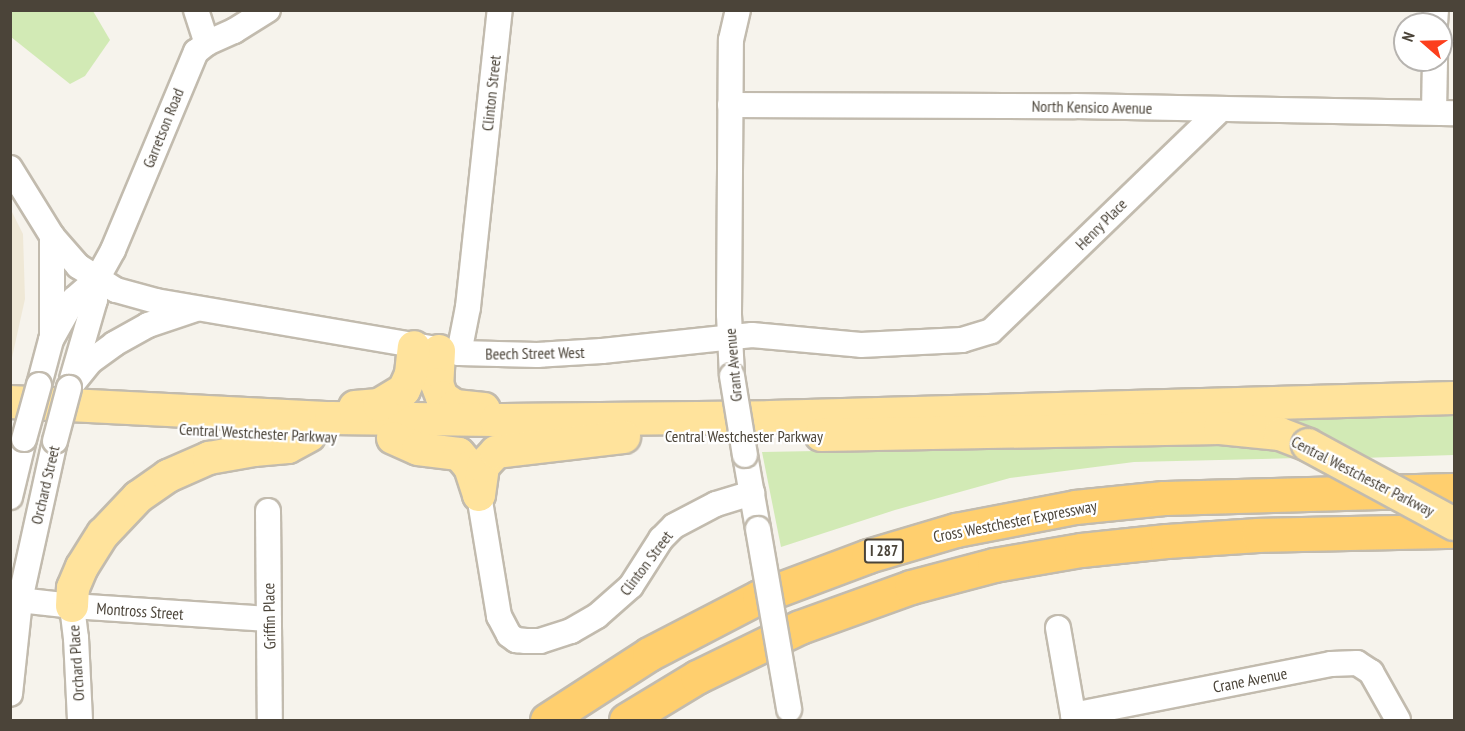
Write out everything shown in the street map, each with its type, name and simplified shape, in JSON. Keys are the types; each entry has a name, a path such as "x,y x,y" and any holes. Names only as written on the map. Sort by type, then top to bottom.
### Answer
{"highway":[{"path":"1257,495 1376,477 1455,470"},
{"name":"Cross Westchester Expressway","path":"547,720 649,654 729,611 786,586 898,546 985,524 1075,507 1164,498 1455,490"},
{"path":"626,720 697,677 800,627 901,591 994,566 1081,550 1167,541 1258,535 1455,531"}],"main road":[{"path":"72,606 73,588 82,567 103,534 138,497 168,476 209,458 288,447 354,408 379,405 404,390 411,374 437,350"},
{"path":"437,350 437,384 442,397 456,406 556,411 620,428"},
{"name":"Central Westchester Parkway","path":"10,402 320,427 393,438 1455,398"},
{"name":"Central Westchester Parkway","path":"17,430 320,427 620,428 887,435 1220,428 1280,434 1308,445 1455,525"},
{"path":"479,495 483,466 496,452 620,428"},
{"path":"393,438 418,449 459,454 470,467 479,495"}],"street":[{"path":"196,10 207,43"},
{"name":"Garretson Road","path":"97,279 113,250 196,52 207,43 234,31 268,10"},
{"name":"Clinton Street","path":"437,350 468,307 500,10"},
{"name":"Grant Avenue","path":"722,10 731,40"},
{"name":"Grant Avenue","path":"738,10 731,40 729,338 732,376 790,715"},
{"path":"1437,72 1444,113"},
{"name":"North Kensico Avenue","path":"730,105 1075,106 1444,113"},
{"name":"Henry Place","path":"980,336 991,331 1019,307 1136,188 1183,148 1220,110"},
{"path":"10,168 52,236 78,266 97,279"},
{"path":"51,340 52,236"},
{"name":"Beech Street West","path":"97,279 116,290 198,309 437,350 537,355 752,335 861,345 962,340 980,336"},
{"name":"Orchard Street","path":"10,497 17,430 39,385 51,340 74,299 97,279"},
{"name":"Orchard Street","path":"10,694 15,599 69,388 95,300 97,279"},
{"path":"69,388 91,361 114,344 148,325 198,309"},
{"name":"Clinton Street","path":"479,495 499,616 509,635 516,640 540,641 571,631 597,616 631,586 661,539 674,526 716,504 752,493"},
{"name":"Griffin Place","path":"268,510 270,720"},
{"name":"Montross Street","path":"15,599 72,606 269,619"},
{"name":"Orchard Place","path":"72,606 80,720"},
{"path":"1058,628 1074,718"},
{"name":"Crane Avenue","path":"1074,718 1331,664 1357,663 1371,672 1398,720"}],"shaded area":[{"path":"11,210 23,234 25,299 11,362"}],"green space":[{"path":"10,11 93,11 110,40 85,76 70,84 11,37"},
{"path":"1454,410 1454,455 1361,458 1248,415"},
{"path":"1237,443 1280,449 1299,458 1134,462 1010,478 895,510 781,547 762,452"}]}
